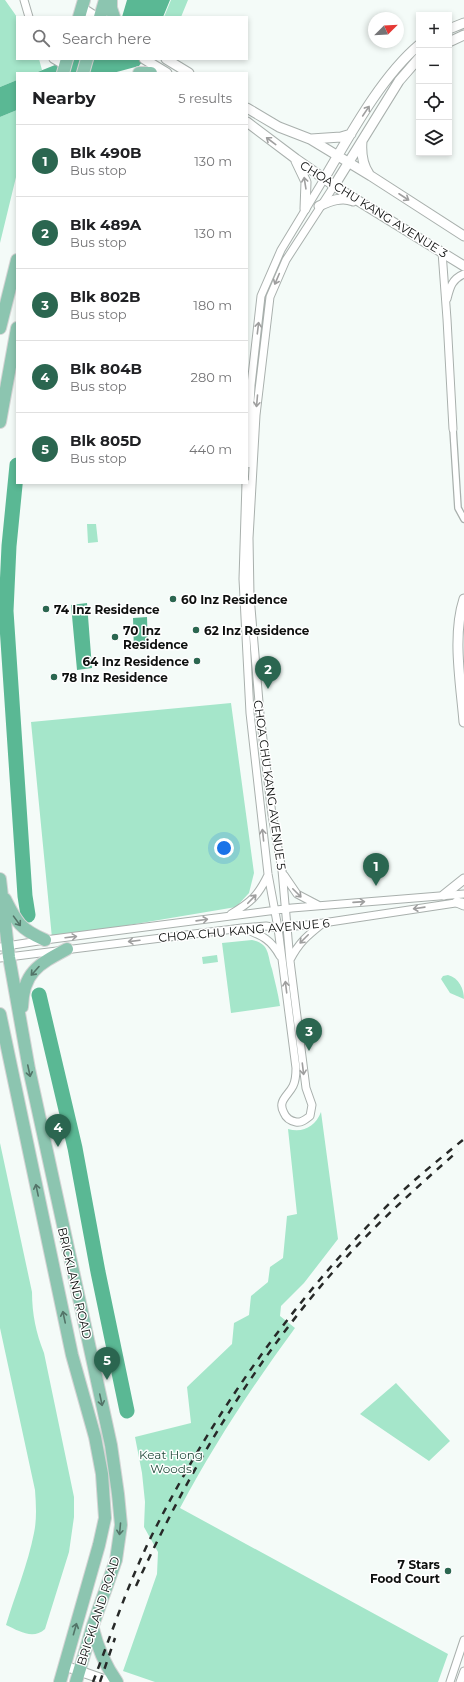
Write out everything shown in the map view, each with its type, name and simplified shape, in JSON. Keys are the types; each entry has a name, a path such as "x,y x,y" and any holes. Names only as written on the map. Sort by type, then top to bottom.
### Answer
{"main road":[{"path":"100,16 105,0"},
{"path":"111,0 111,8 114,16"},
{"path":"83,72 87,60"},
{"path":"140,72 148,64"},
{"path":"0,328 16,264"},
{"path":"0,422 16,334"},
{"path":"1,885 16,921 32,934 45,940"},
{"name":"BRICKLAND ROAD","path":"1,885 4,952 107,1429 118,1494 120,1525 116,1560 77,1676"},
{"path":"22,1032 23,992 27,980 36,968 67,949"},
{"name":"BRICKLAND ROAD","path":"0,1014 72,1355 96,1437 102,1474 106,1518 64,1666 64,1681"},
{"path":"93,1625 97,1646 108,1670 117,1682"}],"street":[{"path":"24,0 29,16"},
{"path":"82,8 94,16"},
{"path":"452,29 464,23"},
{"path":"452,40 464,34"},
{"path":"248,438 250,385 262,296 281,250 351,134 390,75 408,54 416,47"},
{"path":"54,60 64,67"},
{"path":"168,60 187,72"},
{"name":"CHOA CHU KANG AVENUE 5","path":"246,484 243,578 248,621 263,744 272,815 282,870 290,960 306,1088 312,1105 310,1116 300,1122 286,1117 282,1110 283,1100 296,1079 278,928 268,874 250,713 248,621 250,596 249,538 259,386 270,297 286,260 399,81 416,61"},
{"path":"148,64 165,72"},
{"name":"CHOA CHU KANG AVENUE 3","path":"248,109 279,127 310,139 371,176 464,236"},
{"name":"CHOA CHU KANG AVENUE 3","path":"248,123 334,186 464,266"},
{"path":"310,139 325,140 351,134"},
{"path":"362,139 361,152 365,168 371,176"},
{"path":"296,159 306,182 305,209"},
{"path":"319,206 331,200 349,199 366,206"},
{"path":"287,240 295,244"},
{"path":"442,252 458,508 464,519"},
{"path":"446,305 452,283 456,278 464,274"},
{"path":"464,599 458,622 458,640 464,722"},
{"path":"282,870 297,894 320,905"},
{"path":"228,917 251,902 261,888 268,874"},
{"path":"444,895 464,879"},
{"name":"CHOA CHU KANG AVENUE 6","path":"4,952 45,940 286,909 464,894"},
{"name":"CHOA CHU KANG AVENUE 6","path":"4,952 67,949 242,928 266,926 278,928 462,903"},
{"path":"290,960 296,948 304,938 323,923"},
{"path":"242,928 257,933 273,944 281,958"},
{"path":"450,1682 464,1640"},
{"path":"64,1666 77,1676 110,1682"},
{"path":"460,1682 464,1671"}],"green space":[{"path":"0,0 5,0 16,16 16,60 39,60 42,70 37,72 16,72 16,80 0,87"},
{"path":"171,0 188,0 181,16 164,16"},
{"path":"16,110 16,177 0,243 0,117"},
{"path":"87,524 96,524 98,542 88,543"},
{"path":"231,703 254,873 249,893 236,907 52,938 31,722"},
{"path":"252,940 262,944 267,950 280,1006 231,1013 222,943"},
{"path":"217,955 218,962 203,964 202,957"},
{"path":"443,976 452,976 460,984 464,999 450,993 441,979"},
{"name":"Keat Hong Woods","path":"321,1112 338,1239 304,1283 281,1306 280,1316 295,1328 234,1415 180,1508 448,1654 438,1682 155,1682 123,1671 157,1574 158,1552 144,1527 145,1502 142,1473 135,1437 191,1423 187,1387 232,1344 234,1323 249,1315 251,1296 268,1282 270,1267 283,1258 287,1216 297,1214 288,1129 299,1130 308,1128 315,1122"},
{"path":"0,1143 32,1292 35,1323 44,1353 74,1497 74,1517 69,1552 45,1629 36,1634 16,1630 6,1625 25,1568 35,1528 36,1512 35,1490 0,1328"},
{"path":"396,1383 450,1441 429,1461 360,1414"}],"shaded area":[{"path":"127,0 170,0 163,16 122,16"},
{"path":"68,60 143,60 139,66 117,72 38,72"},
{"path":"16,80 16,110 0,117 0,87"},
{"path":"87,603 92,668 77,670 71,605"},
{"path":"147,617 148,650 134,650 133,618"}],"waterway":[{"path":"16,475 9,546 6,611 25,896 28,915"},
{"path":"39,995 75,1148 98,1272 127,1411"}],"railway":[{"path":"93,1682 128,1588 144,1551 176,1489 227,1404 284,1324 347,1248 401,1192 464,1139"},
{"path":"136,1586 156,1543 201,1458 252,1377 280,1338 309,1300 368,1234 458,1151"},
{"path":"100,1682 115,1638"}],"place":[{"name":"60 Inz Residence","path":"173,599"},
{"name":"74 Inz Residence","path":"46,609"},
{"name":"62 Inz Residence","path":"196,630"},
{"name":"70 Inz Residence","path":"115,637"},
{"name":"64 Inz Residence","path":"197,661"},
{"name":"78 Inz Residence","path":"54,677"},
{"name":"Blk 489A","path":"268,689"},
{"name":"Blk 490B","path":"376,886"},
{"name":"Blk 802B","path":"309,1051"},
{"name":"Blk 804B","path":"58,1147"},
{"name":"Blk 805D","path":"107,1380"},
{"name":"7 Stars Food Court","path":"448,1571"}]}
